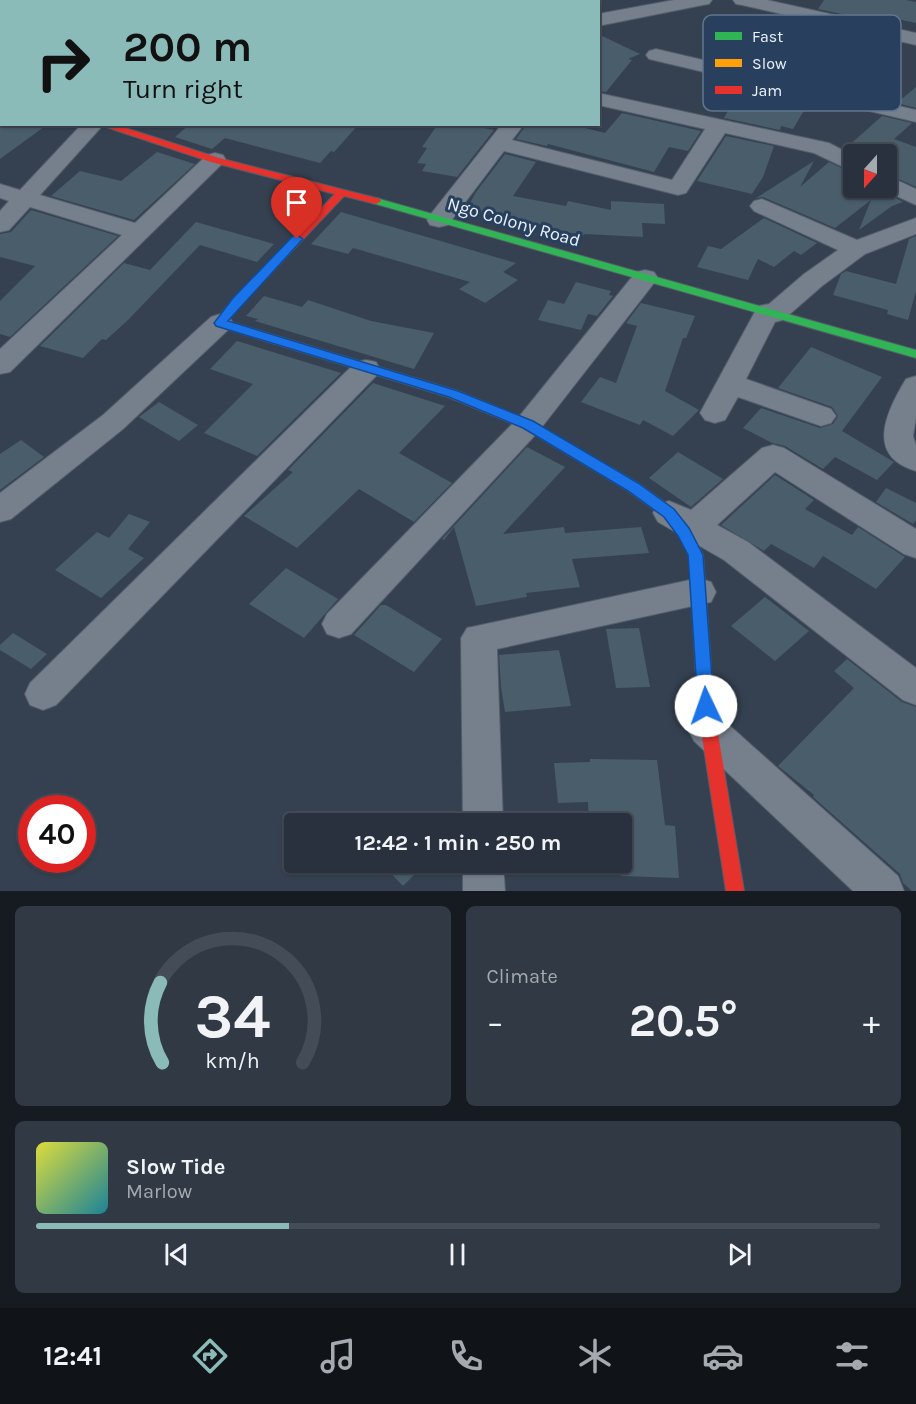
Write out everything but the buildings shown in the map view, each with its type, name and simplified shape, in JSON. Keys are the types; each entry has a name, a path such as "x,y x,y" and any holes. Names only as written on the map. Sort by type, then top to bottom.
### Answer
{"street":[{"path":"600,20 703,0"},
{"path":"742,0 809,15"},
{"path":"901,36 916,39"},
{"path":"656,55 703,66"},
{"path":"600,99 820,148 843,160"},
{"path":"895,111 916,116"},
{"path":"439,220 506,134 678,189 719,125"},
{"path":"0,225 92,126"},
{"name":"Ngo Colony Road","path":"108,126 215,160 342,192 916,354"},
{"path":"0,365 215,160"},
{"path":"897,188 916,198"},
{"path":"0,191 140,232"},
{"path":"0,510 113,422 220,323 238,301 342,192"},
{"path":"762,206 856,249"},
{"path":"715,413 770,313 856,249 916,225"},
{"path":"339,624 528,425 645,278"},
{"path":"220,323 453,394 528,425 633,487 681,520 736,551 916,689"},
{"path":"43,694 366,369"},
{"path":"730,384 821,416"},
{"path":"916,386 897,430 896,442 901,449 916,460"},
{"path":"681,520 773,456 916,545"},
{"path":"681,520 684,532 696,555 707,729 735,891"},
{"path":"483,813 479,638 699,592"},
{"path":"707,729 883,891"},
{"path":"483,873 484,891"}],"traffic: fast":[{"path":"376,201 916,354"},
{"path":"514,419 633,487 669,513 684,532 696,555 706,710"}],"traffic: slow":[{"path":"224,324 453,394 514,419"}],"traffic: jam":[{"path":"108,126 215,160 376,201"},
{"path":"224,324 220,323 238,301 342,192"},
{"path":"706,710 735,891"}],"route":[{"path":"297,239 220,323 453,394 528,425 633,487 669,513 684,532 696,555 706,706"}]}
